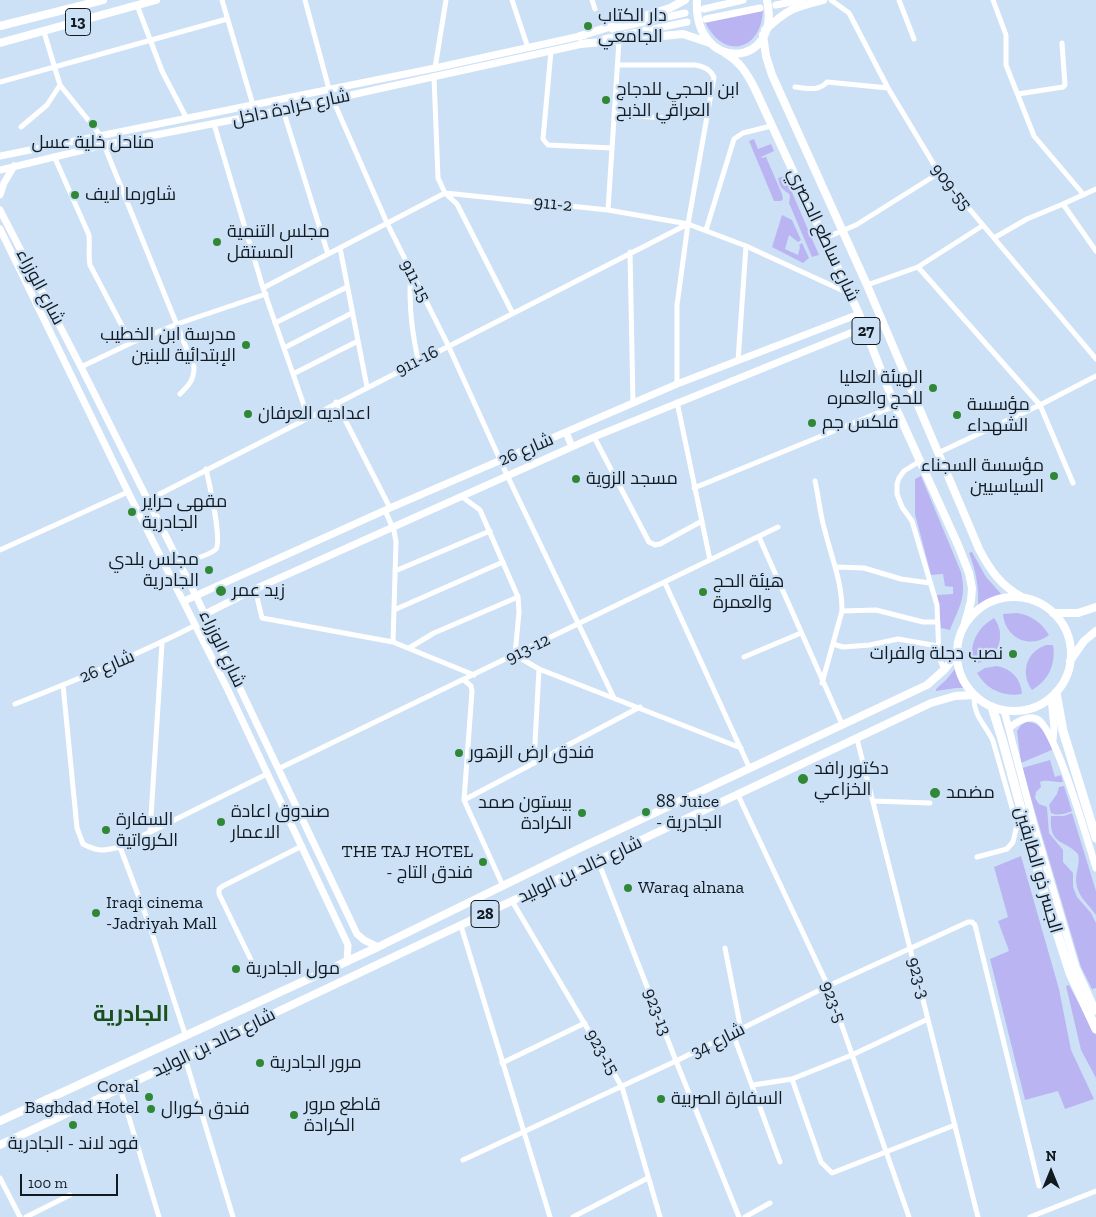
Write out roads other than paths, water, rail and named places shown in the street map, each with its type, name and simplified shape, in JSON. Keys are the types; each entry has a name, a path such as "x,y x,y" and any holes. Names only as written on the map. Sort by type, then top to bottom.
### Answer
{"highway":[{"path":"1053,695 1096,838"},
{"name":"الجسر ذو الطابقين","path":"992,707 1043,889 1070,973 1096,1029"}],"main road":[{"name":"13","path":"0,26 103,0"},
{"name":"13","path":"0,43 156,0"},
{"path":"581,40 670,8 685,0"},
{"path":"697,0 700,26 712,44"},
{"name":"شارع ساطع الحصري","path":"766,0 768,14 764,33 766,56 772,75 867,285 979,549 1000,582 1022,598"},
{"path":"725,53 745,53 754,48 764,33 782,15 794,7 823,0"},
{"path":"581,40 619,41 683,34 712,44"},
{"name":"شارع ساطع الحصري","path":"712,44 740,64 746,71 865,327 896,406 958,545 971,581 971,600 965,623"},
{"path":"1005,598 1022,598 1039,603 1053,613 1064,627 1067,635 1070,644 1070,661 1066,678 1053,695 1029,709 1017,711 992,707 974,695 961,677 956,655 958,639 965,623 976,611 990,602 1005,598"},
{"path":"1053,613 1078,613 1096,607"},
{"path":"1070,661 1084,641 1096,631"},
{"name":"شارع خالد بن الوليد","path":"0,1121 411,932 503,886 926,685 944,670 956,655"},
{"name":"شارع خالد بن الوليد","path":"0,1145 931,703 955,696 974,695"},
{"path":"411,932 417,946"},
{"path":"47,1099 56,1119"}],"street":[{"path":"222,0 252,105"},
{"path":"306,0 329,89"},
{"path":"435,68 446,0"},
{"path":"512,0 528,48"},
{"path":"592,0 595,9"},
{"path":"704,9 743,0"},
{"path":"776,5 802,0"},
{"name":"909-55","path":"831,0 848,12 888,88 938,173 1096,359"},
{"path":"899,0 914,39"},
{"path":"993,0 1006,35 1006,65 1034,136 1084,194"},
{"path":"138,5 162,71 187,119"},
{"path":"706,19 760,8"},
{"path":"581,40 685,13"},
{"path":"0,82 227,20"},
{"path":"581,40 687,22"},
{"path":"44,32 60,85 101,136"},
{"name":"شارع كرادة داخل","path":"2,155 187,119 528,48 581,40"},
{"name":"شارع كرادة داخل","path":"0,170 104,145 333,100 552,51 581,40"},
{"path":"608,210 619,41"},
{"path":"1018,94 1063,87 1062,44"},
{"path":"552,51 543,139 548,144 612,148"},
{"path":"618,65 695,64 711,71 714,77 676,305 677,384"},
{"path":"434,77 438,178 445,193 457,204 512,312"},
{"path":"795,87 815,89 824,86 827,82 888,88"},
{"path":"21,127 47,105 60,85"},
{"name":"911-15","path":"333,100 387,223 448,345 507,475 614,698"},
{"path":"283,110 328,254"},
{"path":"614,114 663,118"},
{"path":"214,124 263,288 308,417"},
{"path":"706,230 734,139 743,133 772,126"},
{"path":"104,145 194,366 194,376 191,383 180,394"},
{"path":"54,156 89,235 88,255 90,265 131,343"},
{"path":"0,195 4,183 14,166"},
{"path":"825,238 856,225 938,173"},
{"path":"994,238 1027,218 1096,189"},
{"path":"263,288 445,193"},
{"name":"911-2","path":"445,193 608,210 688,224 746,246 850,295"},
{"path":"1063,204 1096,251"},
{"name":"شارع الوزراء","path":"0,210 81,366 205,614 357,934 378,947"},
{"name":"911-16","path":"148,500 418,360 688,224"},
{"path":"867,285 918,267 982,226"},
{"name":"شارع الوزراء","path":"0,229 128,492 227,688 302,846 348,945 347,962"},
{"path":"738,361 746,246"},
{"path":"340,248 367,387"},
{"path":"630,252 632,404"},
{"path":"918,267 1040,404 1073,482"},
{"path":"411,274 409,293 418,360"},
{"path":"275,323 347,288"},
{"path":"81,366 177,324 266,294"},
{"path":"284,348 352,313"},
{"name":"شارع 26","path":"184,601 388,509 677,384 859,314"},
{"name":"شارع 26","path":"205,614 254,589 594,437 865,327"},
{"path":"293,374 358,340"},
{"path":"938,453 1096,376"},
{"path":"336,402 388,509 396,542 393,642"},
{"path":"677,402 710,560"},
{"path":"694,488 896,406"},
{"path":"566,432 572,447"},
{"path":"594,437 649,542 655,546 702,521"},
{"path":"920,461 904,471 897,484 897,494 902,507 912,521 937,605 939,657 944,670"},
{"path":"180,564 213,551 217,546 218,540 206,469"},
{"path":"814,481 824,530 837,567 842,601 842,611 822,682"},
{"path":"0,550 128,492"},
{"path":"461,496 480,510 518,596 519,612 515,655 539,668 741,748"},
{"name":"913-12","path":"278,769 778,528"},
{"path":"395,571 490,530"},
{"path":"759,537 842,724"},
{"path":"156,547 169,542"},
{"path":"394,610 504,562"},
{"path":"837,567 864,568 901,579 930,583"},
{"path":"665,582 750,769"},
{"path":"254,589 262,618 393,642 474,675"},
{"path":"409,648 434,633 518,596"},
{"path":"842,611 876,610 917,621 937,622"},
{"name":"شارع 26","path":"15,704 63,686 162,643 196,625"},
{"path":"744,657 801,633"},
{"path":"833,644 843,646 870,645 898,639 938,646"},
{"path":"150,832 162,643"},
{"path":"534,762 539,668"},
{"path":"464,680 471,686 472,691 464,800 503,886"},
{"path":"227,688 239,684"},
{"path":"63,686 78,828 83,844 94,850 106,851 120,847 267,774"},
{"path":"974,695 974,710 993,742 1017,825 1013,842 1007,849 977,858"},
{"path":"1052,741 1054,729 1053,695"},
{"path":"464,800 640,707"},
{"path":"1004,710 1033,821 1076,967 1096,1011"},
{"path":"1009,728 1023,720 1035,719 1043,725 1052,741 1096,868"},
{"name":"923-3","path":"858,739 978,1217"},
{"name":"923-5","path":"738,795 828,986 909,1217"},
{"path":"873,801 930,803"},
{"path":"294,831 306,826"},
{"path":"252,962 219,894 219,889 302,846"},
{"path":"120,847 149,924 186,1037"},
{"name":"923-13","path":"598,862 740,1217"},
{"name":"923-15","path":"512,901 622,1087 660,1217"},
{"name":"شارع 34","path":"463,1160 622,1087 828,986 968,922 972,922 975,925 1038,1186"},
{"path":"461,926 550,1217"},
{"path":"725,948 741,1030"},
{"path":"753,1085 792,1079 852,1055 928,1019"},
{"path":"502,1063 585,1022"},
{"path":"733,1034 780,1162"},
{"path":"185,1058 233,1217"},
{"path":"792,1079 821,1162 832,1173 955,1125"},
{"path":"120,1088 159,1217"},
{"path":"0,1178 20,1217"},
{"path":"573,1217 648,1178"},
{"path":"1030,1217 1096,1191"},
{"path":"26,1217 70,1195"},
{"path":"745,1217 770,1204"}],"place":[{"name":"دار الكتاب الجامعي","path":"588,26"},
{"name":"ابن الحجي للدجاج العراقي الذبح","path":"606,100"},
{"name":"مناحل خلية عسل","path":"93,124"},
{"name":"شاورما لايف","path":"75,195"},
{"name":"مجلس التنمية المستقل","path":"217,242"},
{"name":"مدرسة ابن الخطيب الإبتدائية للبنين","path":"246,345"},
{"name":"الهيئة العليا للحج والعمره","path":"933,388"},
{"name":"اعداديه العرفان","path":"248,414"},
{"name":"مؤسسة الشهداء","path":"957,415"},
{"name":"فلكس جم","path":"812,423"},
{"name":"مؤسسة السجناء السياسيين","path":"1054,476"},
{"name":"مسجد الزوية","path":"576,479"},
{"name":"مقهى حراير الجادرية","path":"132,512"},
{"name":"مجلس بلدي الجادرية","path":"209,570"},
{"name":"زيد عمر","path":"221,591"},
{"name":"هيئة الحج والعمرة","path":"703,592"},
{"name":"نصب دجلة والفرات","path":"1013,654"},
{"name":"فندق ارض الزهور","path":"459,753"},
{"name":"دكتور رافد الخزاعي","path":"803,779"},
{"name":"مضمد","path":"935,793"},
{"name":"88 Juice - الجادرية","path":"646,812"},
{"name":"بيستون صمد الكرادة","path":"582,813"},
{"name":"صندوق اعادة الاعمار","path":"221,822"},
{"name":"السفارة الكرواتية","path":"106,830"},
{"name":"THE TAJ HOTEL - فندق التاج","path":"483,862"},
{"name":"Waraq alnana","path":"628,888"},
{"name":"Iraqi cinema -Jadriyah Mall","path":"96,913"},
{"name":"مول الجادرية","path":"236,969"},
{"name":"مرور الجادرية","path":"260,1063"},
{"name":"Coral Baghdad Hotel","path":"149,1097"},
{"name":"السفارة الصربية","path":"661,1099"},
{"name":"فندق كورال","path":"151,1109"},
{"name":"قاطع مرور الكرادة","path":"294,1115"},
{"name":"فود لاند - الجادرية","path":"73,1125"}],"district":[{"name":"الجادرية","path":"131,1015"}]}
